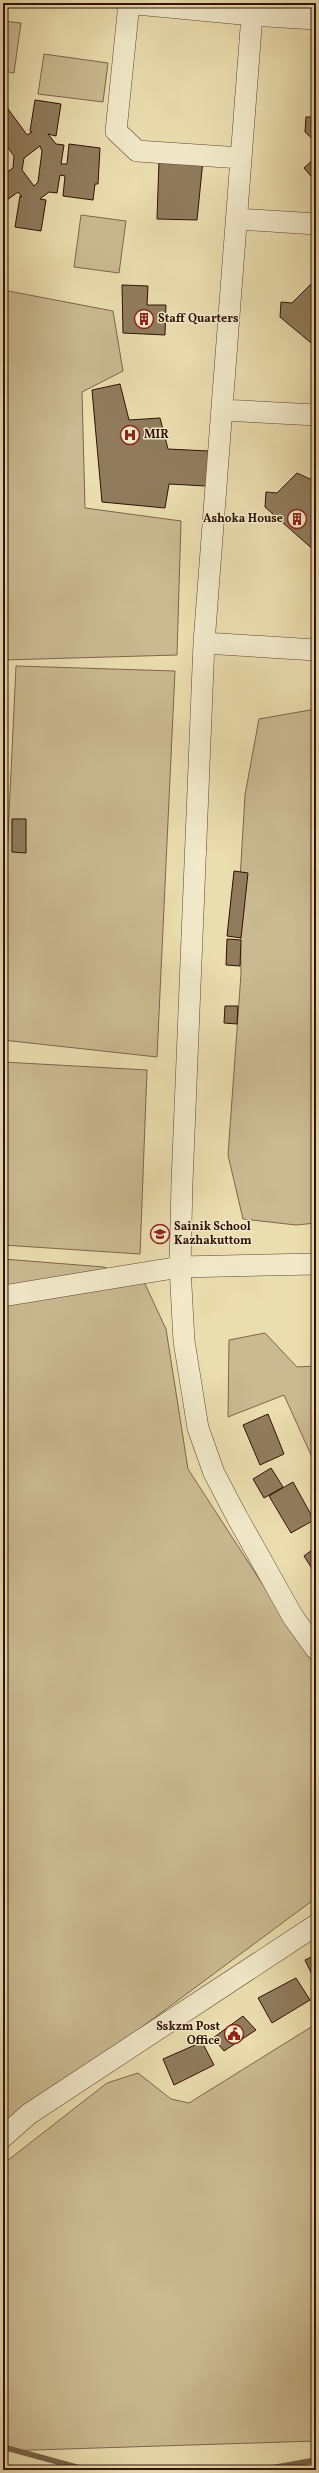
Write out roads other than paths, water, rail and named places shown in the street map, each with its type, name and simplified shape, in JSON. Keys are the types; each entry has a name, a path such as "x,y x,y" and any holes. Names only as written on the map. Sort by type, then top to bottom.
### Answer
{"street":[{"path":"126,3 252,16 316,19"},
{"path":"129,3 116,131 137,151 241,158"},
{"path":"252,16 204,642 180,1267 184,1341 198,1428 214,1473 292,1616 316,1649"},
{"path":"236,219 316,224"},
{"path":"222,410 316,415"},
{"path":"204,642 316,650"},
{"path":"3,1296 180,1267 316,1264"},
{"path":"3,2137 29,2114 316,1925"}],"waterway":[{"path":"3,2447 80,2468 271,2468 316,2460"}],"place":[{"name":"Staff Quarters","path":"144,319"},
{"name":"MIR","path":"130,435"},
{"name":"Ashoka House","path":"297,519"},
{"name":"Sainik School Kazhakuttom","path":"160,1234"},
{"name":"Sskzm Post Office","path":"234,2034"}]}
